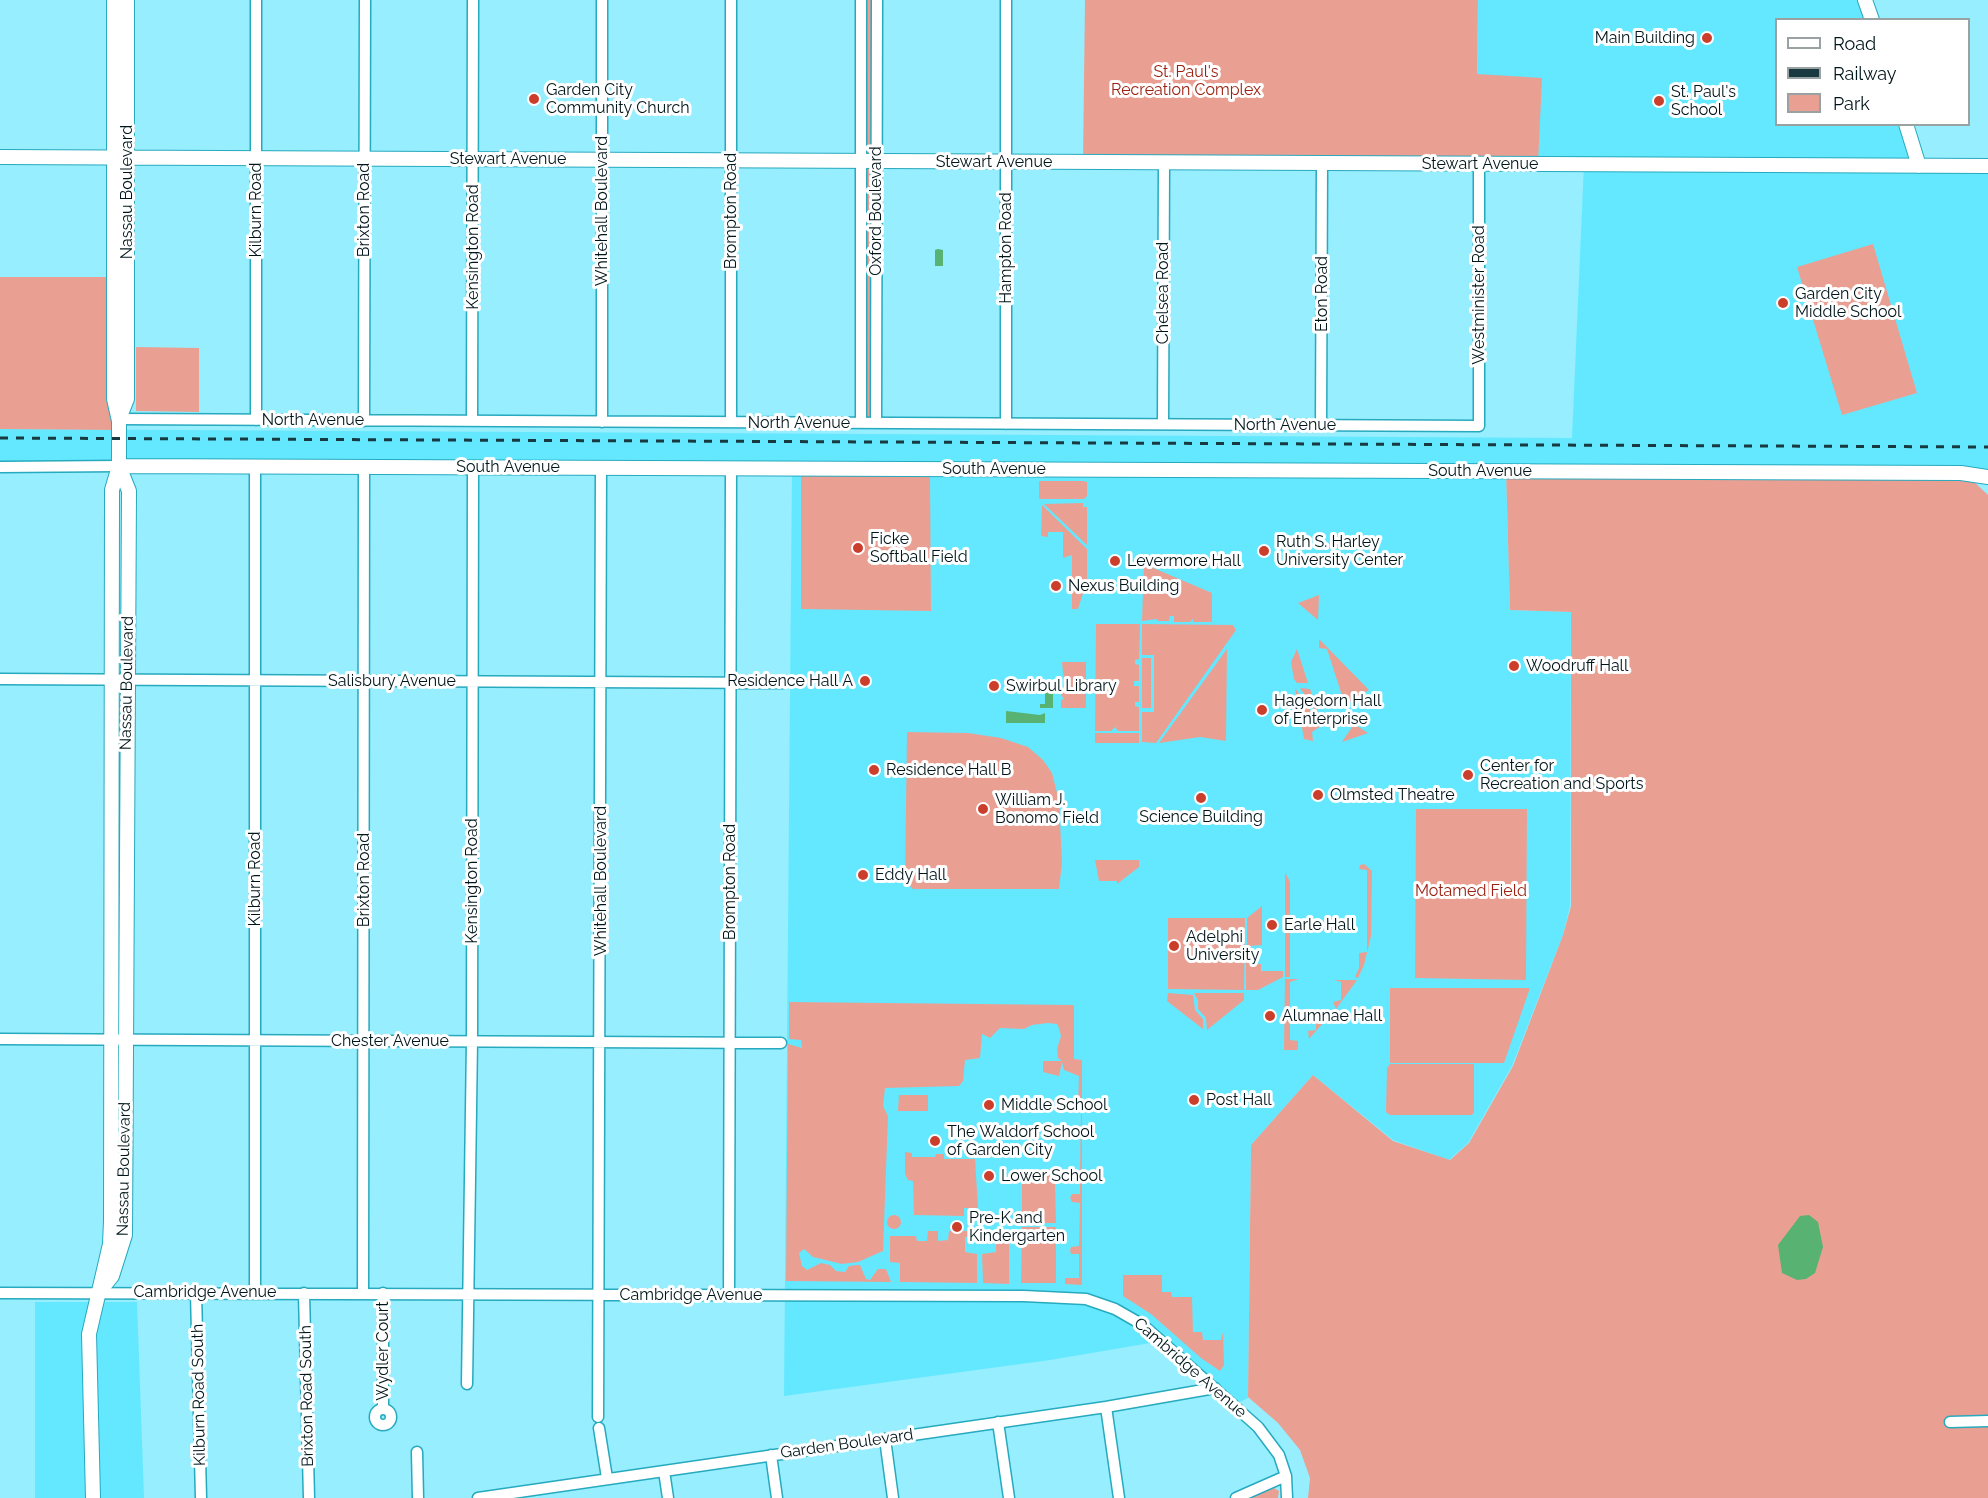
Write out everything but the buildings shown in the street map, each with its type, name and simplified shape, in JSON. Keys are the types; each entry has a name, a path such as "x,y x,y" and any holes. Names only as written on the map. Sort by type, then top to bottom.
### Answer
{"main road":[{"name":"Nassau Boulevard","path":"114,0 120,158"},
{"name":"Nassau Boulevard","path":"118,1039 111,680 112,490 119,466 119,419 114,399 120,158 127,0"},
{"path":"1866,0 1871,18"},
{"path":"1907,126 1919,166"},
{"name":"Stewart Avenue","path":"0,157 1988,166"},
{"name":"Nassau Boulevard","path":"93,1498 89,1334 111,1233 118,1039 129,491 119,466"},
{"name":"South Avenue","path":"119,466 1961,473 1988,477"}],"street":[{"name":"Kilburn Road","path":"256,0 256,420"},
{"name":"Brixton Road","path":"364,421 365,0"},
{"name":"Kensington Road","path":"472,421 473,0"},
{"name":"Whitehall Boulevard","path":"602,0 602,422"},
{"name":"Brompton Road","path":"731,0 731,422"},
{"name":"Oxford Boulevard","path":"861,0 861,423"},
{"name":"Oxford Boulevard","path":"876,423 877,0"},
{"name":"Hampton Road","path":"1006,0 1006,424"},
{"path":"861,28 877,29"},
{"name":"Chelsea Road","path":"1163,424 1164,162"},
{"name":"Eton Road","path":"1321,425 1322,163"},
{"name":"Westminister Road","path":"1479,164 1479,426"},
{"path":"861,296 876,296"},
{"name":"North Avenue","path":"119,419 1479,426"},
{"name":"South Avenue","path":"0,467 119,466"},
{"name":"Kilburn Road","path":"255,466 255,1293"},
{"name":"Brixton Road","path":"363,1293 364,466"},
{"name":"Kensington Road","path":"467,1384 472,1041 473,467"},
{"name":"Whitehall Boulevard","path":"602,467 599,1423 607,1478"},
{"name":"Brompton Road","path":"729,1295 731,468"},
{"name":"Salisbury Avenue","path":"0,679 783,682"},
{"name":"Chester Avenue","path":"0,1039 781,1043"},
{"name":"Kilburn Road South","path":"196,1292 201,1498"},
{"name":"Cambridge Avenue","path":"0,1293 600,1294 1086,1299 1115,1309 1143,1325 1268,1438 1279,1455 1286,1476 1287,1498"},
{"name":"Brixton Road South","path":"304,1293 309,1498"},
{"name":"Wydler Court","path":"383,1293 383,1409"},
{"name":"Garden Boulevard","path":"478,1498 557,1492 607,1478 1106,1407 1215,1388"},
{"path":"1106,1407 1119,1498"},
{"path":"1950,1422 1988,1421"},
{"path":"998,1422 1009,1498"},
{"path":"885,1439 893,1498"},
{"path":"417,1452 418,1498"},
{"path":"771,1455 777,1498"},
{"path":"664,1471 668,1498"},
{"path":"1236,1498 1286,1476"}],"shaded area":[{"name":"Adelphi University","path":"1478,0 1866,0 1872,18 1775,18 1775,126 1906,126 1919,165 1988,165 1988,470 1506,472 1510,610 1571,612 1570,906 1563,935 1512,1066 1468,1143 1449,1160 1393,1140 1313,1075 1251,1145 1248,1398 1234,1405 1162,1341 1050,1360 784,1396 792,468 0,468 0,429 1572,438 1584,165 1538,164 1477,75"},
{"path":"935,250 943,250 943,266 935,266"},
{"path":"1045,692 1053,692 1053,708 1040,708 1040,704 1045,704"},
{"path":"1006,711 1040,715 1045,713 1045,723 1006,723"},
{"path":"1809,1215 1818,1222 1823,1247 1815,1273 1806,1279 1797,1280 1782,1273 1778,1245 1800,1216"},
{"path":"35,1302 137,1302 144,1498 35,1498"}],"green space":[{"path":"863,0 875,0 875,421 862,421"},
{"name":"St. Paul's Recreation Complex","path":"1085,0 1478,0 1477,74 1542,78 1538,164 1083,162"},
{"path":"1873,244 1917,393 1842,415 1797,267"},
{"path":"0,277 111,277 119,430 0,429"},
{"path":"136,347 199,348 199,412 136,411"},
{"path":"1506,471 1970,478 1988,495 1988,1498 1308,1498 1310,1478 1300,1450 1278,1423 1248,1397 1251,1145 1313,1075 1393,1141 1450,1160 1469,1143 1513,1066 1563,935 1571,906 1571,612 1510,610"},
{"path":"801,474 930,474 931,611 801,609"},
{"path":"1039,481 1087,482 1087,496 1084,499 1039,499"},
{"path":"1083,503 1083,507 1087,507 1087,545 1044,504"},
{"path":"1042,505 1087,549 1087,581 1078,609 1072,609 1072,555 1063,558 1063,532 1048,532 1048,537 1041,536"},
{"path":"1144,564 1212,593 1212,622 1193,622 1193,619 1190,622 1174,622 1174,616 1170,616 1169,621 1157,621 1157,619 1142,621"},
{"path":"1319,595 1318,620 1298,603"},
{"path":"1096,624 1140,624 1139,659 1135,660 1135,664 1139,665 1139,681 1134,681 1134,686 1139,686 1139,702 1135,702 1135,706 1139,707 1139,731 1118,731 1115,727 1111,731 1095,731"},
{"path":"1142,624 1233,625 1236,630 1156,743 1142,742 1142,712 1154,712 1154,655 1142,655"},
{"path":"1319,639 1369,690 1345,705 1327,649 1319,648"},
{"path":"1227,649 1226,741 1200,737 1159,743"},
{"path":"1297,649 1308,683 1297,683 1294,679 1291,662"},
{"path":"1142,658 1151,658 1151,708 1142,708"},
{"path":"1062,662 1086,662 1086,708 1061,708 1061,700 1064,699 1061,695 1064,682"},
{"path":"1295,688 1321,726 1312,732 1313,741 1304,739"},
{"path":"1300,688 1310,689 1320,717"},
{"path":"1354,724 1368,733 1342,742"},
{"name":"William J. Bonomo Field","path":"907,732 968,733 1001,738 1028,747 1043,760 1052,773 1059,801 1062,863 1059,889 913,889 905,881"},
{"path":"1095,733 1139,733 1139,743 1095,743"},
{"name":"Motamed Field","path":"1416,809 1527,809 1526,980 1415,978"},
{"path":"1095,860 1139,860 1139,867 1117,884 1117,881 1099,881"},
{"path":"1364,864 1372,871 1371,936 1364,965 1358,978 1355,977 1359,968 1359,953 1367,952 1367,870 1359,869 1360,865"},
{"path":"1285,872 1290,882 1290,977 1285,977"},
{"path":"1262,906 1262,945 1250,946 1250,959 1247,959 1247,918"},
{"path":"1168,918 1245,918 1244,990 1168,989"},
{"path":"1246,962 1261,964 1261,971 1283,971 1283,977 1258,990 1246,990"},
{"path":"1285,979 1299,979 1290,982 1290,1040 1298,1041 1298,1050 1284,1050"},
{"path":"1334,980 1357,980 1336,1009 1333,1002 1341,1000 1341,982"},
{"path":"1390,988 1530,988 1504,1063 1390,1063"},
{"path":"1168,993 1193,995 1195,1010 1203,1019 1203,1029 1167,1001"},
{"path":"1194,993 1244,993 1244,1000 1207,1030 1206,1018 1198,1009 1198,1000"},
{"path":"789,1002 1074,1005 1074,1059 1082,1060 1082,1110 1078,1105 1079,1076 1064,1070 1062,1062 1059,1076 1043,1072 1043,1061 1062,1061 1058,1058 1057,1049 1061,1036 1057,1024 1032,1025 1024,1029 1000,1028 990,1038 982,1034 980,1058 965,1060 963,1081 959,1086 885,1088 883,1106 888,1116 883,1251 858,1262 842,1264 813,1257 804,1249 799,1253 802,1266 807,1270 821,1263 830,1265 836,1271 845,1272 849,1266 860,1265 866,1279 870,1280 878,1269 886,1269 891,1282 786,1281 788,1044 802,1048 801,1040 789,1039"},
{"path":"1316,1016 1323,1016 1323,1023 1309,1039 1308,1031 1316,1030"},
{"path":"1390,1064 1474,1064 1474,1112 1472,1115 1390,1115 1386,1112 1387,1068"},
{"path":"899,1095 928,1095 928,1111 898,1111"},
{"path":"1081,1114 1082,1285 1065,1284 1065,1278 1079,1278 1079,1254 1071,1254 1070,1250 1071,1247 1079,1246 1080,1203 1072,1202 1070,1198 1072,1194 1080,1194 1080,1175 1065,1173 1080,1171"},
{"path":"905,1152 912,1153 912,1157 935,1157 936,1154 944,1154 944,1159 975,1159 978,1208 964,1208 964,1216 914,1215 913,1181 908,1180 905,1174"},
{"path":"1038,1171 1049,1174 1055,1183 1056,1223 1022,1223 1022,1184 1026,1177"},
{"path":"894,1215 899,1217 901,1222 899,1227 894,1229 889,1227 887,1222 889,1217"},
{"path":"1022,1227 1056,1227 1056,1283 1021,1283"},
{"path":"928,1231 938,1231 938,1241 948,1240 949,1231 969,1231 969,1237 965,1237 965,1252 977,1254 977,1283 900,1282 900,1263 890,1262 890,1236 916,1236 917,1241 927,1241"},
{"path":"992,1233 1009,1233 1009,1284 983,1283 982,1254 996,1252 996,1237 992,1236"},
{"path":"1123,1275 1162,1275 1162,1292 1171,1292 1172,1297 1192,1297 1193,1332 1202,1332 1203,1340 1221,1340 1223,1332 1224,1365 1220,1371 1201,1358 1151,1314 1123,1296"},
{"path":"1274,1488 1279,1491 1278,1498 1250,1498"}],"railway":[{"path":"0,438 1988,447"}],"place":[{"name":"Main Building","path":"1707,38"},
{"name":"Garden City Community Church","path":"534,99"},
{"name":"St. Paul's School","path":"1659,101"},
{"name":"Garden City Middle School","path":"1783,303"},
{"name":"Ficke Softball Field","path":"858,548"},
{"name":"Ruth S. Harley University Center","path":"1264,551"},
{"name":"Levermore Hall","path":"1115,561"},
{"name":"Nexus Building","path":"1056,586"},
{"name":"Woodruff Hall","path":"1514,666"},
{"name":"Residence Hall A","path":"865,681"},
{"name":"Swirbul Library","path":"994,686"},
{"name":"Hagedorn Hall of Enterprise","path":"1262,710"},
{"name":"Residence Hall B","path":"874,770"},
{"name":"Center for Recreation and Sports","path":"1468,775"},
{"name":"Olmsted Theatre","path":"1318,795"},
{"name":"Science Building","path":"1201,798"},
{"name":"William J. Bonomo Field","path":"983,809"},
{"name":"Eddy Hall","path":"863,875"},
{"name":"Earle Hall","path":"1272,925"},
{"name":"Adelphi University","path":"1174,946"},
{"name":"Alumnae Hall","path":"1270,1016"},
{"name":"Post Hall","path":"1194,1100"},
{"name":"Middle School","path":"989,1105"},
{"name":"The Waldorf School of Garden City","path":"935,1141"},
{"name":"Lower School","path":"989,1176"},
{"name":"Pre-K and Kindergarten","path":"957,1227"}]}
